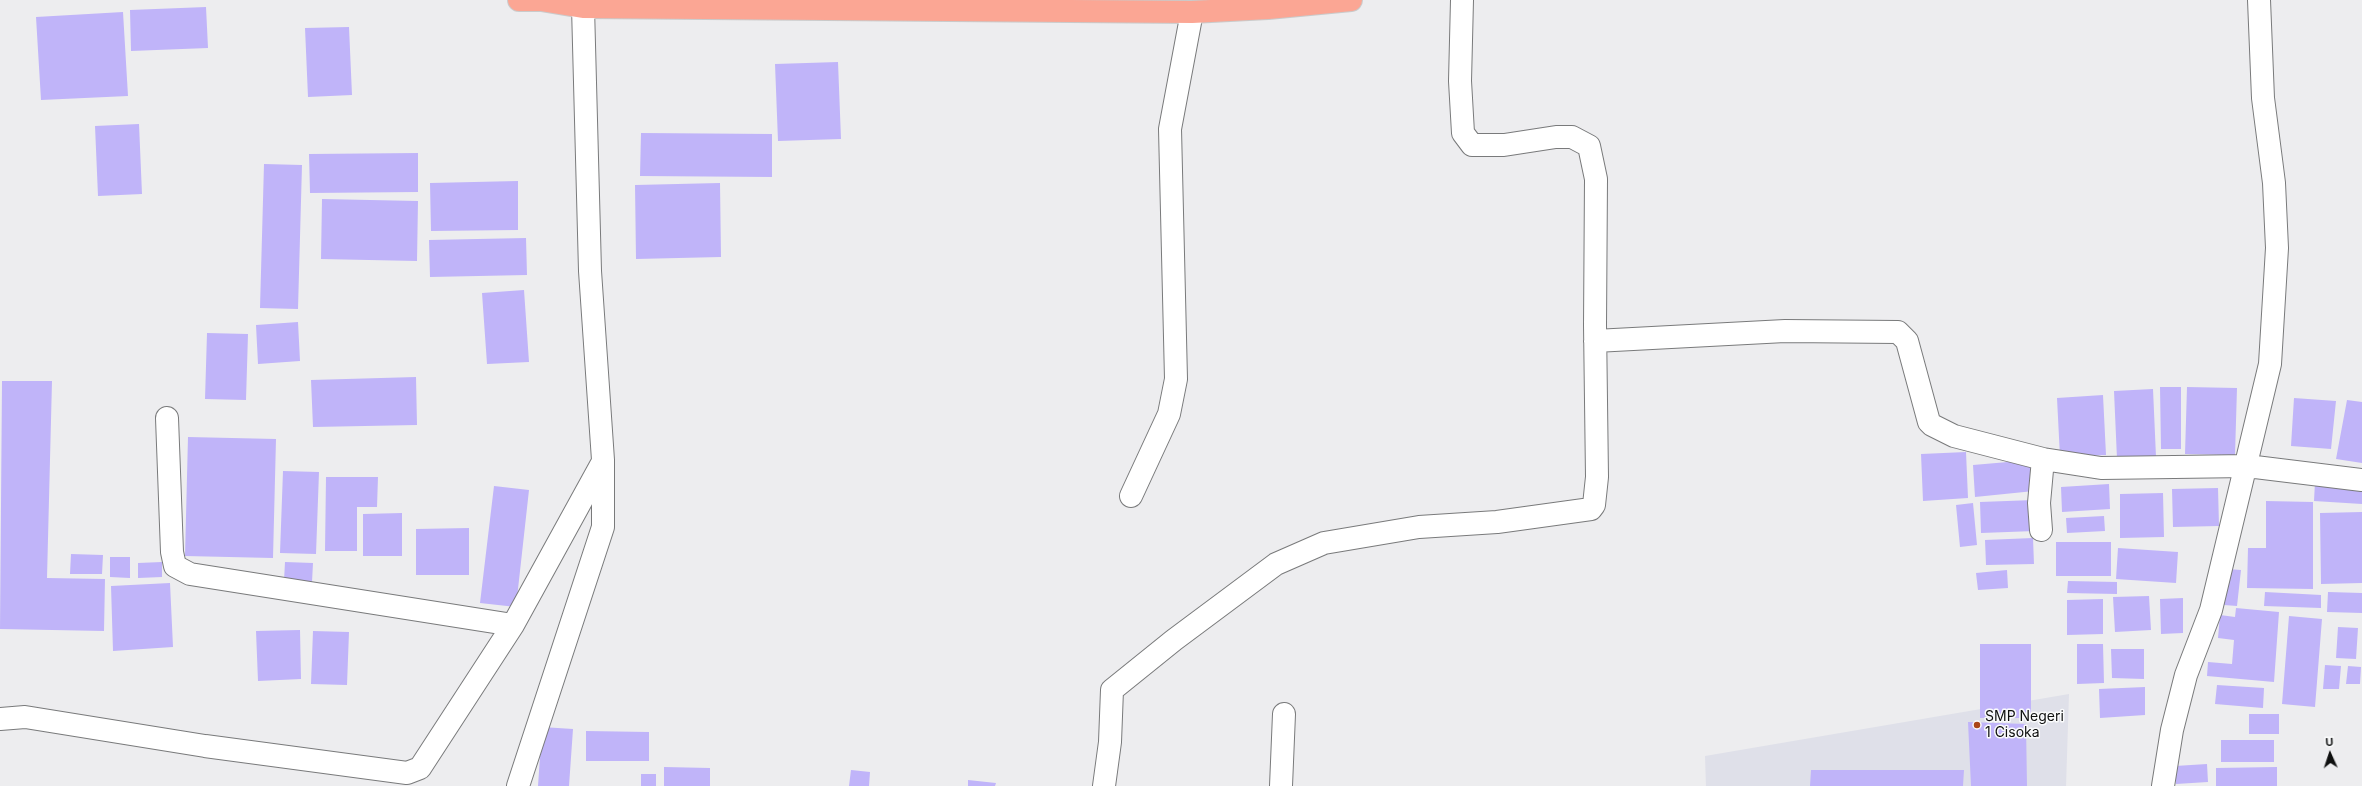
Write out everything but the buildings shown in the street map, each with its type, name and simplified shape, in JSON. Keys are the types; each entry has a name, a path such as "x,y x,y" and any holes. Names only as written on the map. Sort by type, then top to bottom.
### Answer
{"main road":[{"path":"519,0 541,0 583,7 1192,12 1268,8 1351,0"}],"street":[{"path":"1104,786 1110,742 1112,690 1174,640 1276,564 1324,543 1419,527 1498,522 1591,509 1595,500 1597,477 1595,341 1596,179 1589,146 1572,137 1556,137 1504,144 1472,145 1463,133 1460,80 1462,0"},
{"path":"2163,786 2172,730 2186,675 2211,610 2247,466 2270,364 2277,248 2274,183 2264,98 2259,0"},
{"path":"518,786 603,528 603,460 590,271 583,7"},
{"path":"1131,496 1169,414 1176,379 1170,128 1192,12"},
{"path":"1595,341 1785,330 1898,332 1907,340 1929,422 1954,436 2043,459 2101,468 2247,466 2362,480"},
{"path":"167,418 172,552 175,566 190,574 513,626"},
{"path":"2041,530 2039,503 2043,459"},
{"path":"0,719 25,717 205,746 407,772 420,768 459,706 513,626 603,460"},
{"path":"1281,786 1284,714"}],"shaded area":[{"name":"SMP Negeri 1 Cisoka","path":"2069,694 2066,786 1706,786 1705,756"}],"place":[{"name":"SMP Negeri 1 Cisoka","path":"1977,725"}]}
